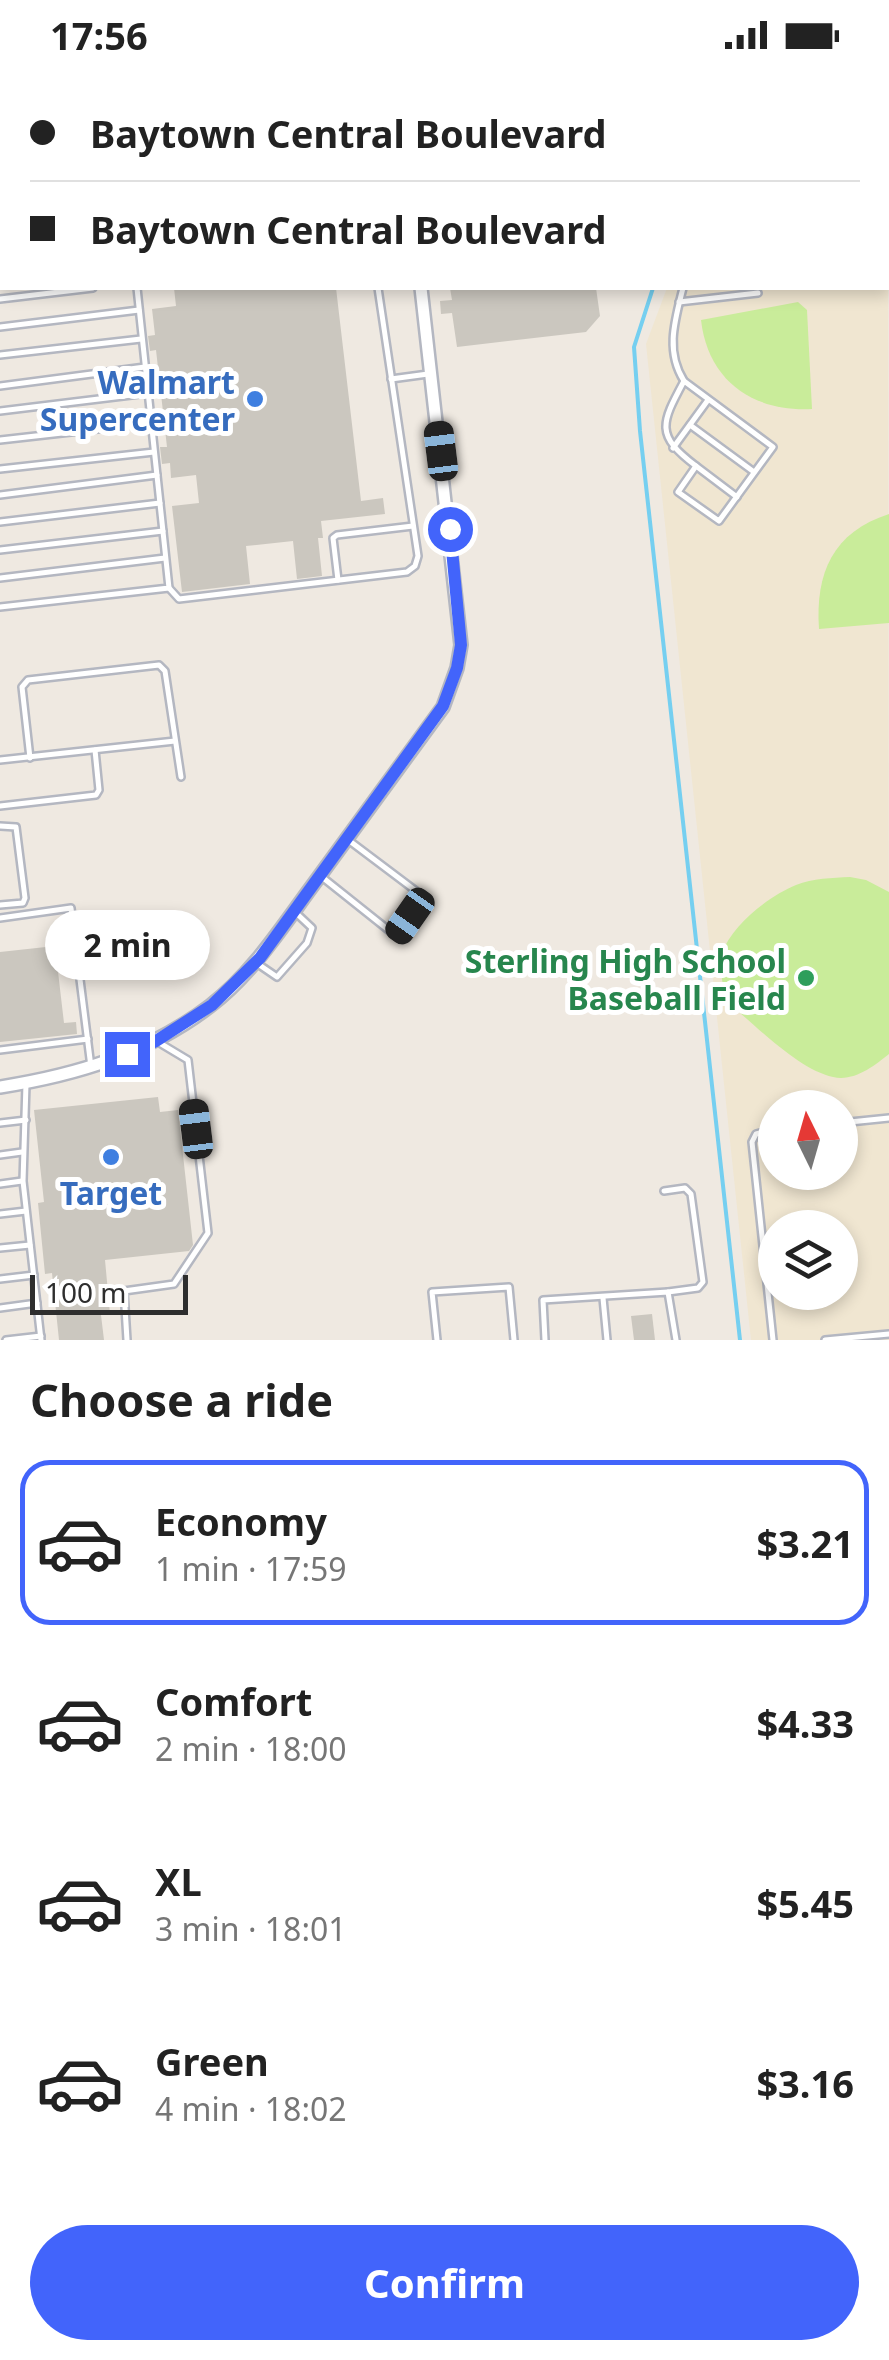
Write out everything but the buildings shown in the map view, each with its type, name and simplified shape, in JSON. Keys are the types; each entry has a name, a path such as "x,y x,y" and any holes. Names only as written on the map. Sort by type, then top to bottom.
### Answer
{"street":[{"path":"0,1087 91,1068 156,1041 212,1005 256,962 443,706 459,656 460,618 421,290"}],"lane":[{"path":"0,299 75,290"},
{"path":"137,290 168,588 180,599 408,572 415,566 418,556 378,290"},
{"path":"682,290 672,356 684,382 773,447 719,521 678,492 696,466"},
{"path":"679,302 758,294"},
{"path":"0,327 139,310"},
{"path":"0,355 142,338"},
{"path":"0,386 145,367"},
{"path":"391,378 432,374"},
{"path":"684,382 665,418 672,448 737,496"},
{"path":"0,411 148,393"},
{"path":"672,448 708,400"},
{"path":"0,440 151,422"},
{"path":"690,425 754,472"},
{"path":"0,469 154,452"},
{"path":"0,494 157,475"},
{"path":"0,522 160,503"},
{"path":"338,580 333,538 337,535 413,526"},
{"path":"0,550 162,532"},
{"path":"0,578 165,558"},
{"path":"0,608 168,588"},
{"path":"30,758 22,688 28,680 159,665 165,670 180,777"},
{"path":"0,760 175,741"},
{"path":"0,806 96,795 99,790 95,750"},
{"path":"0,826 16,828 26,898 22,903 0,906"},
{"path":"320,876 396,936 424,897 347,839"},
{"path":"0,918 71,908 91,1068"},
{"path":"256,962 278,977 307,943 312,928 294,911"},
{"path":"0,1050 88,1038"},
{"path":"127,1340 124,1291 174,1284 208,1233 188,1060 156,1041"},
{"path":"6,1340 41,1338 22,1182 26,1082"},
{"path":"858,1121 889,1118"},
{"path":"0,1123 26,1120"},
{"path":"758,1133 752,1142 773,1340"},
{"path":"0,1154 22,1152"},
{"path":"0,1184 22,1182"},
{"path":"545,1340 543,1300 668,1292 698,1288 704,1282 691,1194 685,1188 664,1190"},
{"path":"0,1214 26,1211"},
{"path":"0,1248 30,1245"},
{"path":"0,1279 34,1275"},
{"path":"438,1340 432,1292 509,1288 514,1340"},
{"path":"668,1292 676,1340"},
{"path":"603,1298 606,1340"},
{"path":"0,1308 37,1304"},
{"path":"825,1340 889,1334"}],"shaded area":[{"path":"666,290 888,290 889,1340 751,1340 646,344"}],"green space":[{"path":"798,302 807,310 812,409 771,405 737,388 713,360 701,320"},
{"path":"889,514 889,623 819,629 820,590 831,557 854,532"},
{"name":"Sterling High School Baseball Field","path":"850,877 889,892 889,1054 863,1072 841,1078 805,1065 725,1000 721,964 722,953 734,932 774,896 809,881"}],"waterway":[{"path":"652,290 634,347 640,431 740,1340"}],"place":[{"name":"Walmart Supercenter","path":"255,399"},
{"name":"Sterling High School Baseball Field","path":"806,978"},
{"name":"Target","path":"111,1157"}],"route":[{"path":"127,1054 156,1041 212,1005 260,958 443,706 461,645 450,529"}]}
